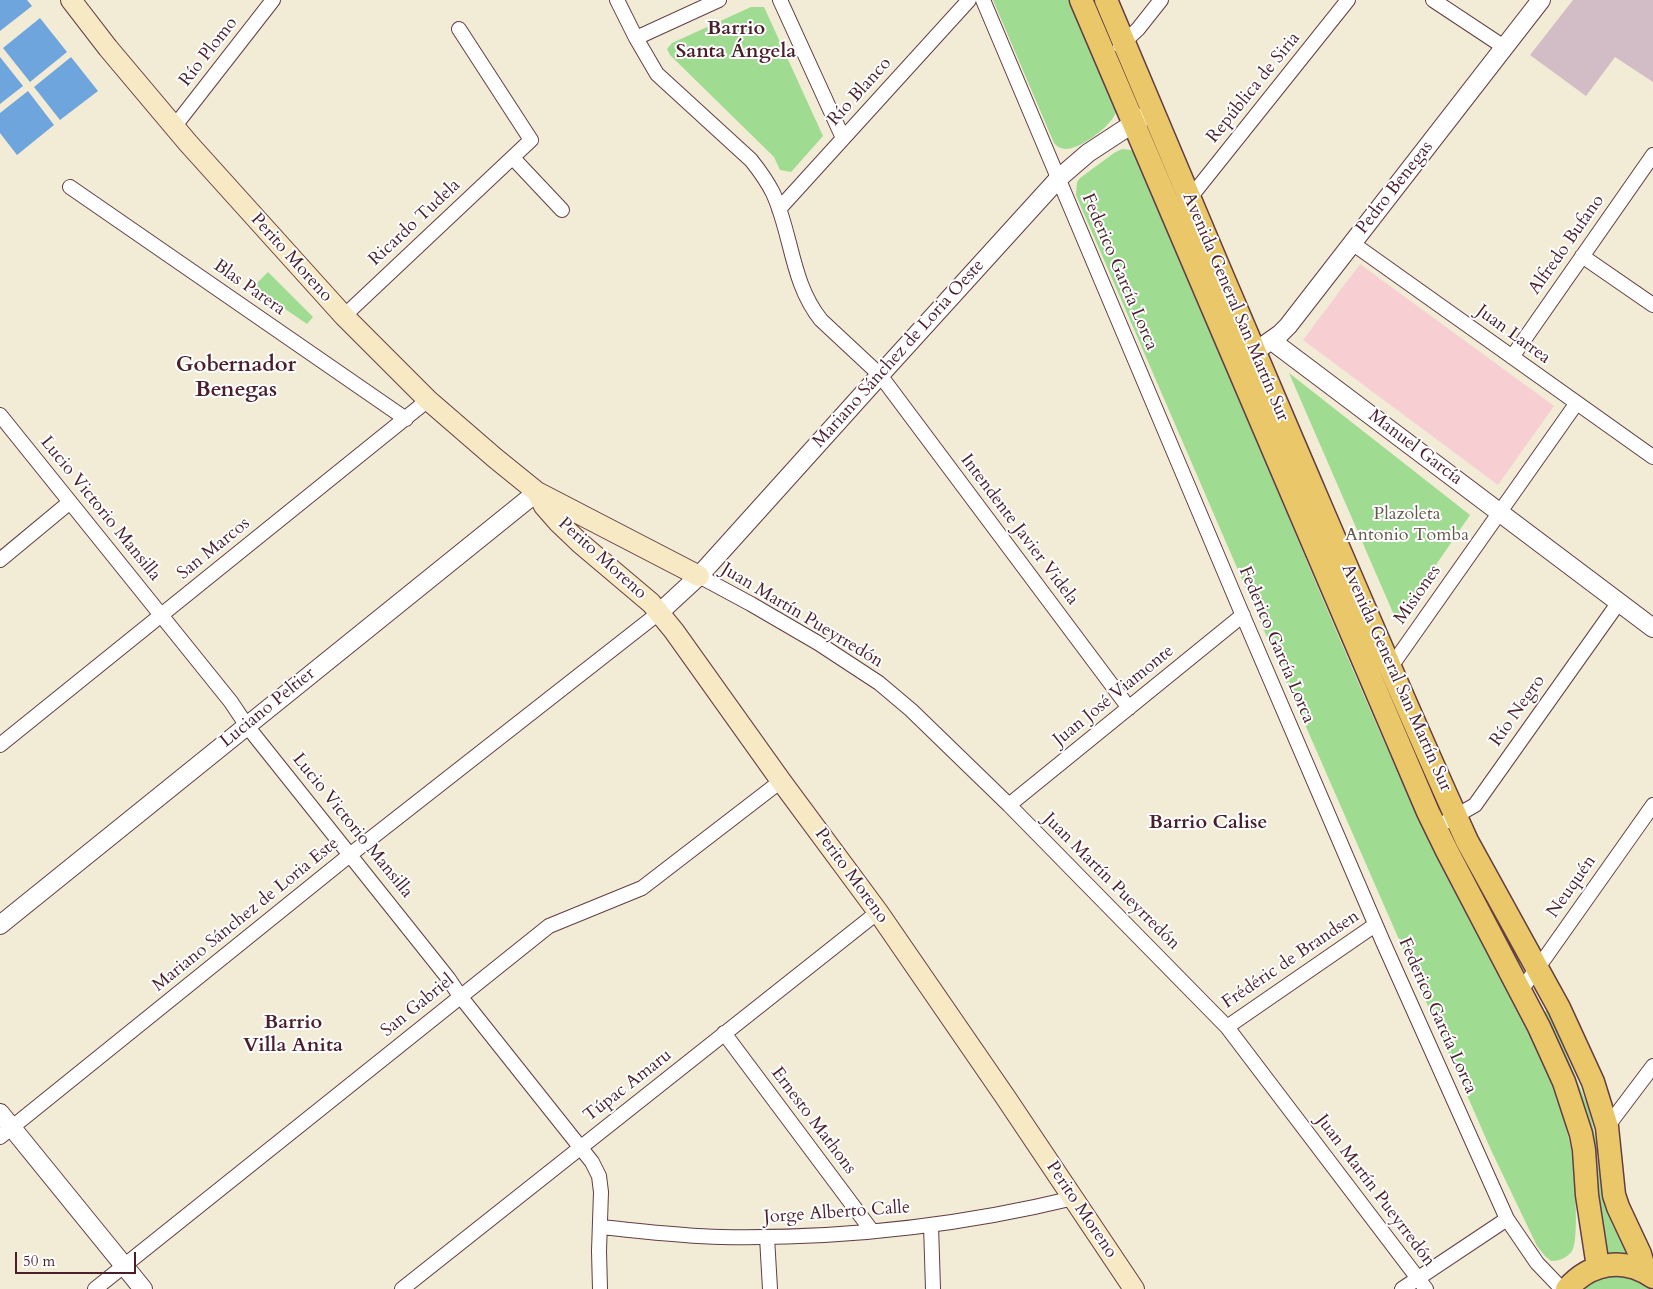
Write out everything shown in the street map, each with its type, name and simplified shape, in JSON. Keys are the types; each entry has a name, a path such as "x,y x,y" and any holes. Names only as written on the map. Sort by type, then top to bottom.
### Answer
{"main road":[{"name":"Perito Moreno","path":"71,0 174,127 344,316 428,400 537,492 699,576"},
{"name":"Avenida General San Martín Sur","path":"1081,0 1105,56 1143,117 1189,199 1390,668 1456,816 1467,840 1538,968 1577,1046 1593,1082 1607,1127 1614,1195 1649,1274"},
{"name":"Avenida General San Martín Sur","path":"1106,0 1124,43 1143,117 1254,351 1370,678 1436,828 1521,990 1564,1082 1581,1134 1584,1150 1587,1195 1598,1267"},
{"name":"Perito Moreno","path":"537,492 544,506 558,522 660,612 780,781 878,912 1134,1289"},
{"path":"1566,1289 1580,1276 1598,1267 1625,1265 1649,1274"}],"street":[{"name":"Río Plomo","path":"174,127 273,0"},
{"name":"Intendente Javier Videla","path":"617,0 657,74 751,160 764,176 773,192 801,285 814,312 880,375 1129,708"},
{"path":"636,38 719,0"},
{"path":"780,0 843,138"},
{"name":"Río Blanco","path":"779,209 969,0"},
{"name":"Federico García Lorca","path":"983,0 1375,925 1507,1219 1537,1263 1562,1289"},
{"path":"1105,56 1124,43 1161,0"},
{"name":"República de Siria","path":"1189,199 1348,0"},
{"path":"1432,0 1504,47"},
{"name":"Pedro Benegas","path":"1254,351 1288,326 1541,0"},
{"name":"Ricardo Tudela","path":"344,316 531,140 459,29"},
{"name":"Mariano Sánchez de Loria Oeste","path":"660,612 699,576 1059,178 1088,153 1143,117"},
{"name":"Alfredo Bufano","path":"1512,357 1653,155"},
{"path":"513,158 562,210"},
{"name":"Blas Parera","path":"70,187 406,419"},
{"name":"Juan Larrea","path":"1352,243 1653,457"},
{"path":"1582,256 1653,306"},
{"name":"Manuel García","path":"1254,351 1500,512 1653,628"},
{"name":"San Marcos","path":"0,745 428,400"},
{"name":"Misiones","path":"1370,678 1390,668 1576,404"},
{"name":"Lucio Victorio Mansilla","path":"0,416 231,702 247,726 351,854 460,996 592,1162 599,1176 601,1192 600,1289"},
{"name":"Luciano Peltier","path":"0,924 537,492"},
{"path":"0,560 70,502"},
{"name":"Juan Martín Pueyrredón","path":"699,576 818,643 879,683 911,710 1009,805 1227,1027 1422,1284"},
{"name":"Río Negro","path":"1436,828 1475,805 1619,602"},
{"name":"Mariano Sánchez de Loria Este","path":"6,1132 351,854 660,612"},
{"name":"Juan José Viamonte","path":"1009,805 1243,615"},
{"name":"San Gabriel","path":"95,1289 549,926 642,888 780,781"},
{"name":"Neuquén","path":"1521,990 1653,805"},
{"name":"Túpac Amaru","path":"402,1289 878,912"},
{"name":"Frédéric de Brandsen","path":"1227,1027 1375,925"},
{"name":"Ernesto Mathons","path":"724,1033 872,1231"},
{"path":"1607,1127 1653,1066"},
{"path":"0,1112 6,1132 143,1289"},
{"name":"Jorge Alberto Calle","path":"600,1227 682,1235 767,1237 872,1231 931,1225 989,1216 1074,1198"},
{"path":"1402,1289 1422,1284 1507,1219"},
{"path":"931,1225 933,1289"},
{"path":"767,1237 770,1289"}],"shaded area":[{"path":"1573,0 1653,0 1653,82 1615,57 1586,96 1530,55"},
{"path":"1360,264 1554,406 1498,485 1303,340"}],"green space":[{"path":"993,0 1075,0 1117,109 1111,121 1090,139 1067,149 1060,148 1054,143"},
{"path":"751,7 764,7 823,136 791,172 780,170 774,157 670,55 667,49 672,43"},
{"path":"1122,149 1131,150 1135,153 1339,638 1423,828 1442,867 1527,1023 1545,1064 1560,1105 1571,1148 1574,1169 1576,1233 1572,1251 1563,1259 1551,1261 1537,1246 1491,1150 1076,195 1077,182 1080,178"},
{"path":"268,272 313,317 307,324 253,287"},
{"name":"Plazoleta Antonio Tomba","path":"1289,373 1470,515 1397,622"},
{"path":"1460,850 1487,902 1523,962 1517,964 1456,852"},
{"path":"1548,1010 1589,1109 1597,1144 1601,1183 1609,1215 1619,1237 1630,1252 1629,1255 1597,1257 1564,1060 1544,1012"},
{"path":"1613,1276 1642,1283 1650,1289 1583,1289 1600,1279"}],"water":[{"path":"0,0 27,0 32,6 0,31"},
{"path":"40,18 67,52 30,82 3,48"},
{"path":"0,57 23,86 0,104"},
{"path":"71,57 98,91 60,120 34,87"},
{"path":"28,91 54,125 17,155 0,133 0,113"}],"district":[{"name":"Barrio Santa Ángela","path":"736,40"},
{"name":"Gobernador Benegas","path":"236,378"},
{"name":"Barrio Calise","path":"1208,823"},
{"name":"Barrio Villa Anita","path":"293,1034"}]}
